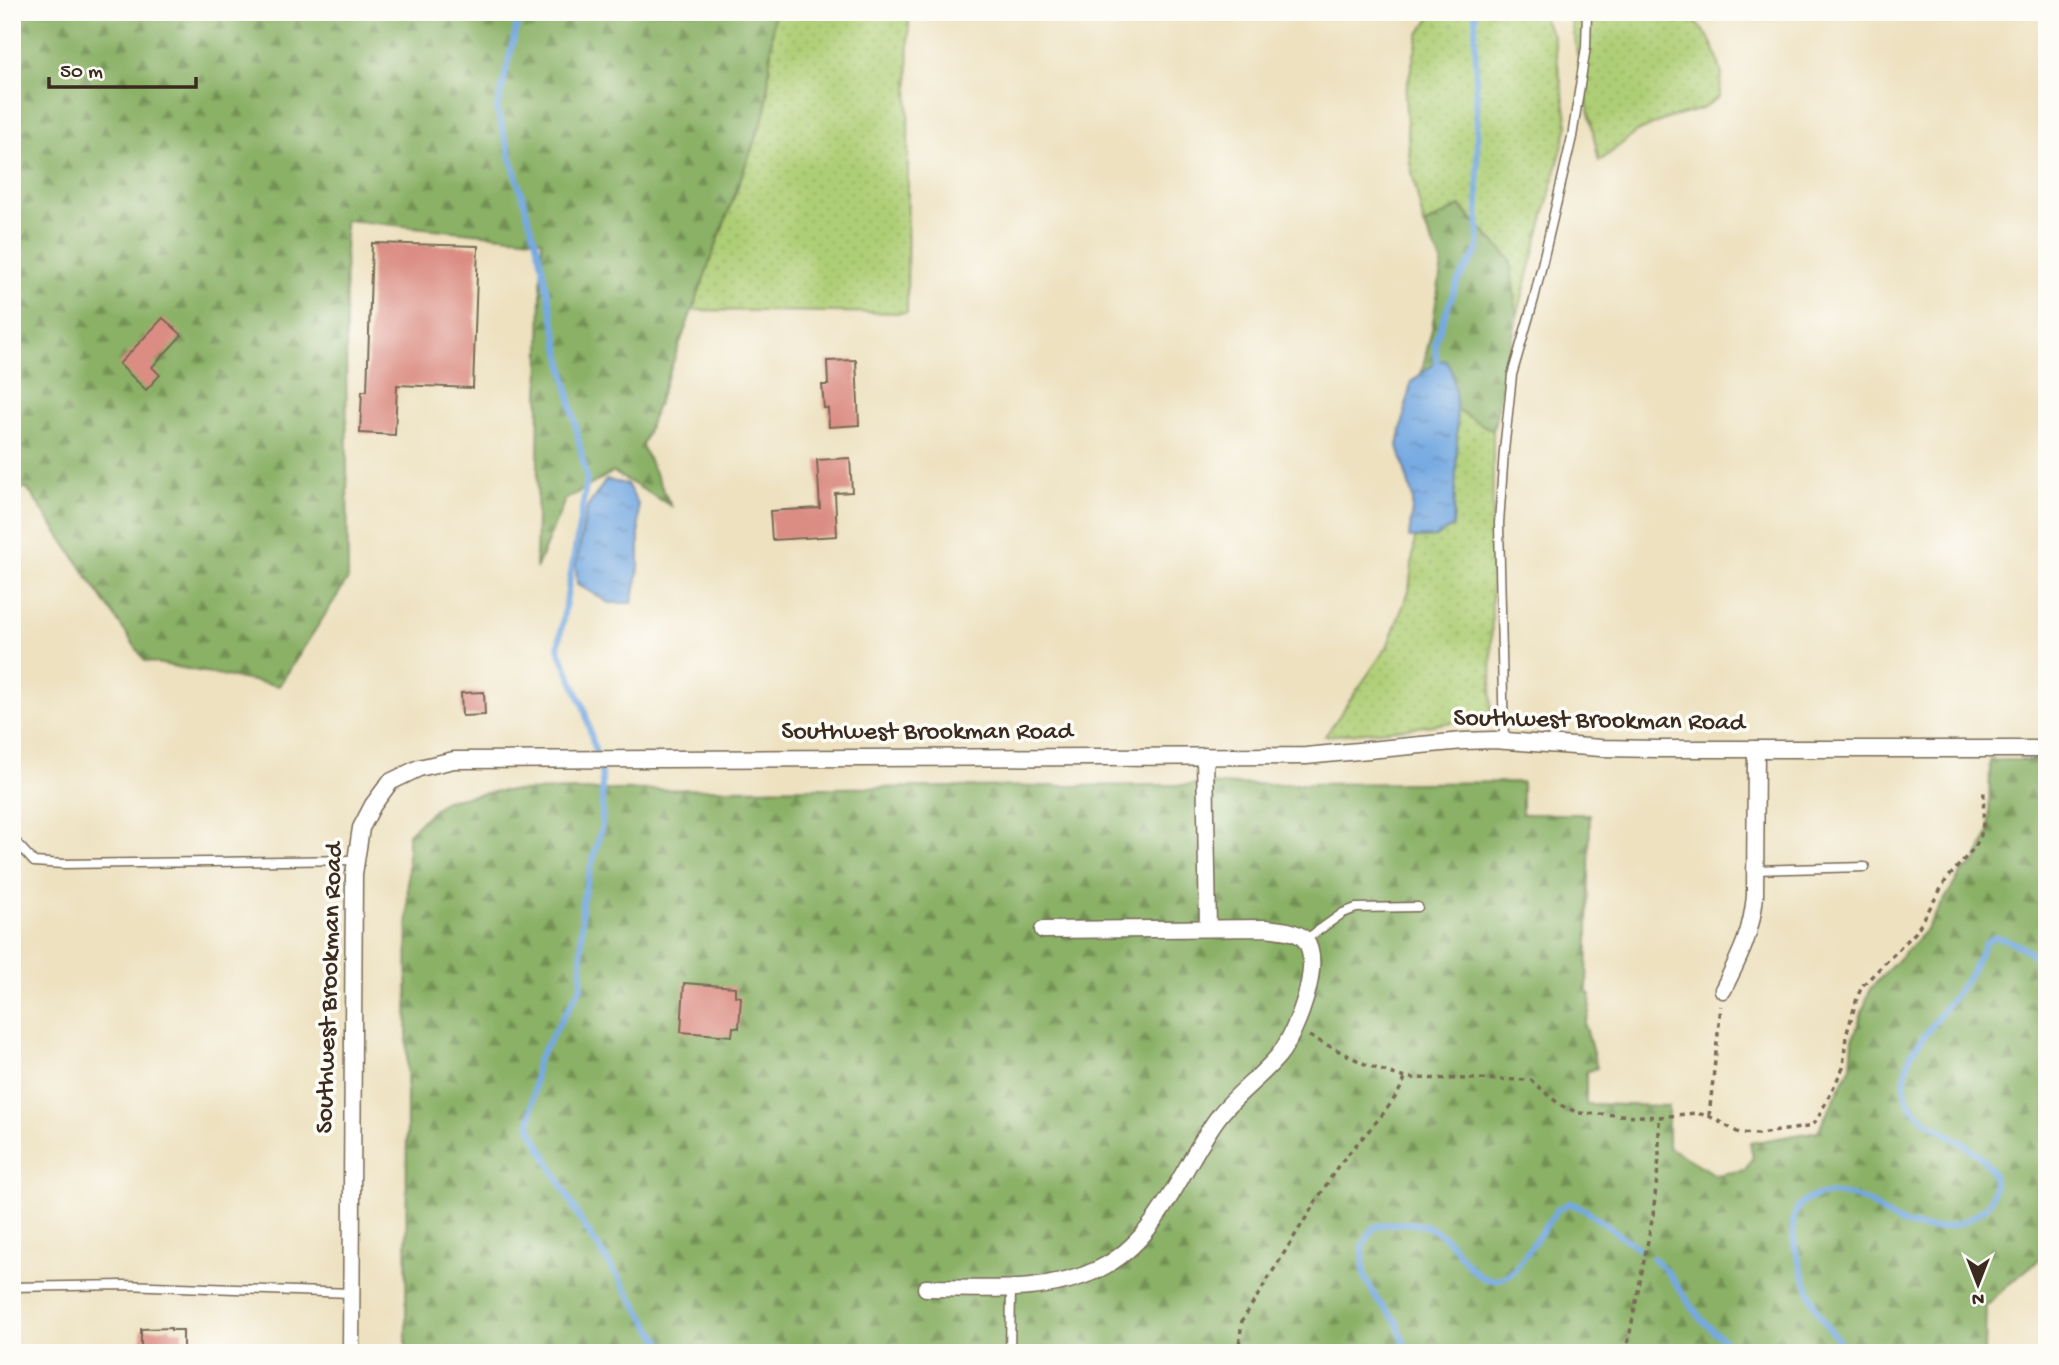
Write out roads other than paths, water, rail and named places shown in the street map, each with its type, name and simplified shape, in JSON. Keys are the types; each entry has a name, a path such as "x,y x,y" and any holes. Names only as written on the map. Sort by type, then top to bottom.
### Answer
{"street":[{"name":"Southwest Brookman Road","path":"351,1353 354,874 361,828 373,805 390,782 419,768 454,760 1306,756 1462,741 1504,741 1601,748 2047,749"},
{"path":"1723,990 1747,940 1755,896 1756,749"},
{"path":"1205,756 1208,928"},
{"path":"926,1288 1030,1288 1069,1281 1101,1268 1121,1255 1164,1207 1221,1114 1280,1053 1295,1029 1311,973 1311,956 1305,940 1289,931 1266,928 1043,930"}],"lane":[{"path":"1504,741 1499,523 1511,387 1573,137 1586,47 1587,12"},
{"path":"12,838 34,862 63,864 356,860"},
{"path":"1755,870 1865,867"},
{"path":"1305,940 1343,913 1356,908 1418,907"},
{"path":"12,1287 124,1285 351,1293"},
{"path":"1010,1353 1011,1288"}],"water":[{"path":"1446,360 1452,373 1457,415 1453,526 1436,537 1409,538 1413,499 1398,446 1411,382 1437,361"},
{"path":"606,480 627,484 638,504 639,569 632,603 609,603 577,584 576,565 587,508"}],"waterway":[{"path":"520,12 497,110 540,256 587,480 558,648 584,708 602,777 602,826 582,902 581,987 537,1061 530,1127 581,1221 668,1353"},
{"path":"1437,367 1435,342 1458,281 1479,249 1475,12"},
{"path":"1847,1353 1817,1311 1797,1256 1793,1227 1795,1214 1802,1204 1814,1197 1832,1194 1862,1200 1895,1220 1922,1228 1958,1224 1984,1209 1991,1199 1994,1181 1989,1166 1977,1154 1927,1121 1914,1109 1905,1091 1907,1069 1911,1054 1970,974 1984,945 1994,937 2016,944 2047,965"},
{"path":"1408,1353 1396,1321 1377,1300 1364,1275 1363,1245 1374,1227 1409,1224 1435,1230 1473,1270 1481,1277 1491,1280 1502,1278 1514,1271 1557,1210 1570,1203 1585,1210 1638,1248"},
{"path":"1653,1258 1668,1273 1701,1319 1737,1353"}]}
